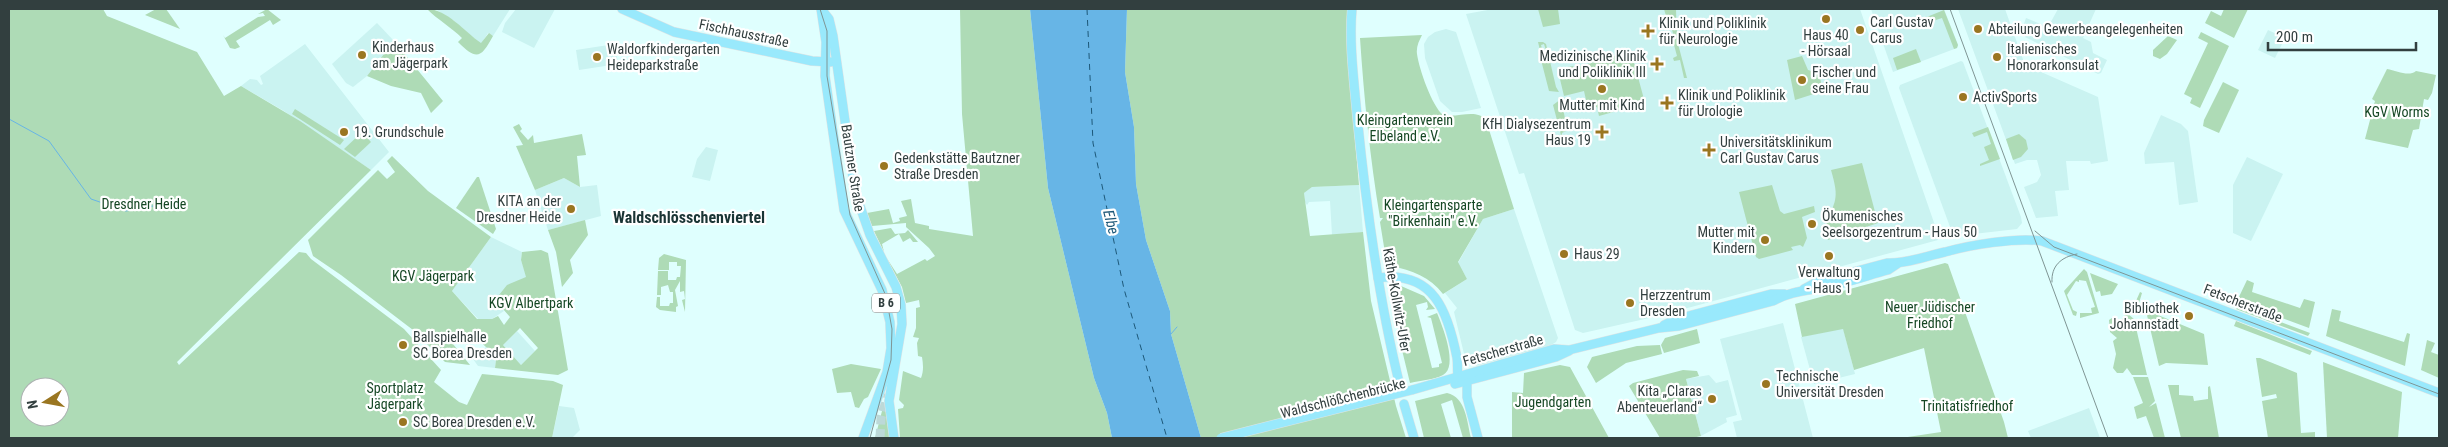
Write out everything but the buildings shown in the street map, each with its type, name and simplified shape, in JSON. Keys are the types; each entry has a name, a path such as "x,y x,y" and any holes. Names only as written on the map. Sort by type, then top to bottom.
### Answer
{"main road":[{"name":"Fischhausstraße","path":"622,9 674,32 812,61 836,62"},
{"name":"Käthe-Kollwitz-Ufer","path":"1352,9 1354,69 1361,151 1378,278 1400,386"},
{"name":"Bautzner Straße","path":"822,10 826,42 825,62 844,210 882,290 890,322 891,348 887,372 863,438"},
{"name":"Bautzner Straße","path":"822,10 829,19 831,28 855,192 870,235 896,287 901,305 902,324 889,401 894,438"},
{"path":"855,192 859,218 866,238 888,280 897,308"},
{"name":"Fetscherstraße","path":"1450,385 1553,358 1569,350 1659,328 1679,326 1773,301 1784,294 1804,289 1820,288 1888,270 1898,264 1972,246 2036,241 2439,393"},
{"path":"1378,278 1394,276 1408,279 1431,293 1442,308 1458,360 1458,377"},
{"name":"Fetscherstraße","path":"1413,392 1554,349 1569,350"},
{"path":"1458,360 1476,373"},
{"path":"1467,382 1467,397 1478,438"},
{"path":"1450,385 1467,397"},
{"name":"Waldschlößchenbrücke","path":"1221,438 1413,392 1450,385"},
{"name":"Waldschlößchenbrücke","path":"1243,438 1413,392"},
{"path":"1404,404 1414,438"}],"shaded area":[{"path":"435,9 510,9 493,36 488,33 481,44 453,20"},
{"path":"516,9 555,9 534,48 502,32 505,23"},
{"name":"Universitätsklinikum Carl Gustav Carus","path":"1493,9 1860,9 1939,237 1938,240 1658,316 1583,333 1575,330 1524,173 1519,174 1466,14"},
{"path":"1871,9 1944,9 1958,45 1957,48 1893,72"},
{"path":"1958,9 2005,9 2025,65 2098,97 2108,161 2091,164 2090,161 2066,161 2069,190 2055,191 2058,216 2036,218 2024,187 2037,182 2041,175 2037,160 2027,160 2015,164"},
{"path":"2058,9 2096,9 2083,38 2091,42 2093,53 2107,60 2101,73 2098,74 2025,37 2022,29 2026,18 2048,27"},
{"name":"Kinderhaus am Jägerpark","path":"377,23 394,41 367,76 353,87 346,83 332,64"},
{"path":"1446,29 1456,32 1481,108 1452,112 1440,101 1425,58 1424,44 1428,37 1435,32"},
{"path":"2268,30 2285,38 2275,58 2258,50"},
{"name":"19. Grundschule","path":"305,44 389,152 371,170 284,111 241,86 250,79 257,80 261,85 263,84 260,76"},
{"name":"Waldorfkindergarten Heideparkstraße","path":"615,44 618,64 579,70 576,50"},
{"path":"1961,61 1963,62 2021,217 2022,223 2017,229 1953,235 1899,88 1900,85"},
{"path":"2161,115 2181,124 2188,131 2198,202 2179,205 2174,162 2145,164 2144,153"},
{"path":"706,147 718,150 710,181 692,177 697,159"},
{"path":"2247,157 2283,174 2251,241 2233,233 2233,185"},
{"name":"KITA an der Dresdner Heide","path":"564,178 580,187 597,185 601,216 548,230 535,190"},
{"path":"1359,185 1363,232 1332,235 1330,201 1309,202 1307,205 1304,193 1312,187"},
{"path":"1514,209 1558,338 1551,345 1476,366 1465,358 1454,312 1457,308 1445,293 1467,279 1458,263 1483,219"},
{"path":"491,237 522,252 521,260 527,278 501,294 495,300 504,311 492,319 479,320 452,291"},
{"name":"Technische Universität Dresden","path":"1783,323 1813,438 1737,438 1733,422 1742,420 1720,339"},
{"path":"1843,328 1855,374 1814,384 1801,337"},
{"path":"517,331 535,351 521,365 503,345"},
{"path":"487,346 497,352 495,368 478,366 473,359"},
{"name":"Kita „Claras Abenteuerland“","path":"1709,375 1716,383 1728,380 1737,415 1726,418 1727,422 1701,436 1686,379"},
{"path":"559,406 574,408 580,430 572,438 552,438"},
{"path":"2089,408 2100,438 2031,438 2028,431"}],"green space":[{"name":"Dresdner Heide","path":"9,9 103,9 107,16 197,52 224,96 241,86 300,121 371,170 177,362 179,365 299,252 306,253 311,259 404,329 441,370 434,382 459,402 467,405 482,374 553,381 563,385 552,438 9,438"},
{"path":"156,9 166,9 180,29 145,15"},
{"path":"267,9 281,20 273,25 270,20 236,41 240,47 230,48 223,35 225,38 258,17 265,16 263,13 258,14"},
{"path":"427,9 449,17 481,43 489,33 493,36 482,53 474,54 458,42 462,38"},
{"path":"960,9 1030,9 1048,188 1094,378 1107,413 1112,438 900,438 898,409 903,408 904,405 899,400 903,371 921,378 923,372 922,357 918,356 917,343 919,338 913,337 916,328 916,308 920,307 919,300 906,303 902,287 886,257 897,274 925,259 927,261 935,256 906,227 906,223 872,226 867,213 889,209 893,223 900,221 899,218 907,216 901,201 911,199 915,223 929,226 929,229 973,236 962,114"},
{"path":"1127,9 1347,9 1350,84 1359,185 1312,187 1304,193 1310,236 1363,232 1371,301 1396,406 1406,438 1201,438 1171,334 1170,311 1146,240 1136,184 1134,127 1125,72"},
{"path":"1538,9 1558,9 1560,24 1543,27"},
{"path":"1664,9 1676,9 1677,40 1687,78 1684,78 1680,60 1674,61 1673,58 1677,56 1674,45 1670,45 1669,42 1675,40"},
{"path":"2224,9 2248,9 2234,38 2205,23 2211,11 2221,16"},
{"path":"1944,10 1958,45 1954,49 1942,18 1909,29 1907,25"},
{"path":"2201,32 2229,46 2200,108 2190,103 2192,98 2184,94 2208,43 2198,38"},
{"path":"1422,35 1417,46 1417,54 1420,69 1430,96 1443,115 1472,114 1482,116 1486,120 1514,209 1483,219 1458,262 1467,279 1443,294 1426,279 1413,272 1391,266 1388,263 1390,261 1388,258 1386,259 1380,222 1383,218 1380,218 1376,195 1363,83 1360,38"},
{"path":"2168,36 2177,40 2167,54 2160,59 2153,56 2153,50"},
{"path":"394,41 443,101 431,113 421,93 391,86 367,76"},
{"path":"1538,42 1546,44 1556,87 1559,92 1549,91 1540,56 1547,54 1544,44 1541,45 1543,53 1541,54"},
{"path":"1916,49 1921,62 1897,70 1893,58"},
{"path":"1631,51 1645,103 1599,116 1597,107 1588,109 1584,91 1564,96 1559,75 1563,68 1573,66 1574,68"},
{"path":"1802,56 1808,70 1819,73 1822,87 1817,93 1795,100 1787,60"},
{"name":"KGV Worms","path":"2387,69 2406,74 2416,71 2436,75 2432,93 2428,100 2424,99 2419,129 2413,130 2408,148 2365,139 2375,101 2372,99"},
{"path":"2223,82 2239,90 2219,133 2203,126 2204,120"},
{"path":"1561,99 1567,128 1562,133 1562,139 1553,105"},
{"path":"295,109 344,140 340,145 292,114"},
{"path":"519,124 522,129 520,131 528,140 533,135 534,143 582,134 586,155 577,156 580,187 564,178 535,190 516,146 523,145 513,127"},
{"path":"1988,127 2000,159 1980,166 1980,164 1989,160 1984,147 1991,144 1987,132 1974,137 1972,133"},
{"path":"362,132 371,142 355,157 344,149"},
{"path":"2019,134 2026,140 2028,149 2021,157 2013,160 2006,139"},
{"path":"392,156 428,191 491,237 452,291 477,319 492,319 498,316 504,325 510,317 495,300 507,285 526,277 521,260 522,252 541,250 548,253 568,370 558,375 495,368 497,352 486,347 472,334 453,344 470,365 445,362 413,330 313,256 308,240 378,170 387,179 395,172 387,161","holes":["520,328 538,348 521,365 503,345"]},
{"path":"1862,163 1878,223 1828,240 1825,228 1836,194 1831,170"},
{"path":"477,177 479,177 496,229 493,234 456,208"},
{"path":"1772,185 1780,211 1784,214 1814,206 1815,212 1802,217 1807,238 1803,247 1800,245 1791,247 1793,250 1759,259 1756,257 1739,192"},
{"path":"585,220 588,235 570,260 573,273 562,287 556,252 548,230"},
{"path":"891,228 895,234 905,233 908,230 918,242 913,242 910,238 903,242 899,234 882,244 884,252 874,231"},
{"path":"664,254 686,260 685,312 682,300 685,299 684,291 680,292 680,281 675,290 678,306 676,307 676,312 660,310 656,307 657,297 660,297 660,306 669,306 670,303 673,303 673,292 670,292 668,285 661,287 661,295 657,295 658,271 668,271 668,280 676,280 677,277 680,277 681,266 677,266 677,262 669,262 669,270 658,270 659,258"},
{"path":"1945,263 1948,264 2008,438 1901,438 1941,432 1924,348 1854,370 1843,329 1802,337 1795,304"},
{"path":"2084,269 2087,272 2099,313 2080,318 2080,313 2092,313 2091,308 2095,307 2086,281 2076,281 2067,295 2073,310 2077,312 2076,316 2073,315 2064,291"},
{"path":"2090,273 2118,284 2112,294 2101,296 2100,291 2096,292"},
{"path":"2247,280 2254,283 2252,292 2300,308 2304,299 2315,302 2309,328 2237,301"},
{"path":"1401,286 1424,296 1435,309 1426,310 1428,307 1427,302 1416,305 1432,368 1439,367 1439,364 1442,363 1431,318 1427,317 1437,313 1448,346 1450,364 1448,371 1443,375 1410,383 1402,350 1393,293 1395,288"},
{"path":"2140,292 2142,293 2139,303 2141,308 2204,334 2208,365 2166,363 2159,366 2146,311 2137,313 2140,311 2136,312 2136,307 2133,313 2131,312"},
{"path":"2238,306 2310,333 2308,336 2236,309"},
{"path":"2332,309 2341,311 2339,321 2404,342 2407,333 2410,334 2405,366 2326,336"},
{"path":"2128,314 2134,319 2147,375 2132,375 2127,368 2123,373 2117,373 2113,368 2116,354 2113,341 2117,338 2110,332 2109,320 2112,318 2113,325 2117,327 2125,315"},
{"path":"2236,321 2312,351 2310,355 2234,326"},
{"path":"1697,329 1700,343 1664,353 1661,345 1665,338"},
{"path":"2427,340 2435,343 2431,352 2439,355 2439,378 2421,370"},
{"path":"1660,345 1662,354 1626,363 1596,383 1587,367 1592,357 1637,346"},
{"path":"2256,358 2297,373 2301,433 2315,432 2315,438 2268,438 2262,401 2277,398 2276,394 2262,397"},
{"path":"2323,362 2402,392 2398,438 2327,438"},
{"path":"851,364 881,369 868,397 864,399 859,408 855,407 851,392 837,393 832,369"},
{"name":"Jugendgarten","path":"1560,365 1570,367 1609,438 1512,438 1512,392 1523,393 1524,373"},
{"path":"1683,370 1697,371 1699,376 1686,379 1701,436 1692,438 1660,438 1629,386 1633,383"},
{"path":"2133,377 2148,377 2155,401 2149,407 2156,403 2165,438 2154,438 2146,416 2137,419 2134,407 2143,403"},
{"path":"2168,385 2179,385 2179,395 2193,396 2194,401 2208,399 2208,387 2210,386 2219,438 2181,438"},
{"path":"1447,393 1458,399 1462,405 1471,438 1463,438 1452,400 1441,404 1451,438 1424,438 1415,401"},
{"path":"886,396 892,438 875,438 882,411 886,404"}],"water":[{"name":"Elbe","path":"1030,9 1127,9 1125,72 1134,127 1136,184 1146,240 1170,311 1171,334 1201,438 1112,438 1107,413 1094,378 1048,188"}],"waterway":[{"path":"9,119 49,141 91,199 126,211 153,206"},
{"path":"1171,334 1177,327"}],"ferry route":[{"path":"1087,9 1093,143 1124,289 1167,438"}],"tunnel":[{"path":"880,438 881,418 887,394"}],"tram line":[{"path":"820,9 827,31 827,76 850,215 886,296 892,329 891,360 870,438"},
{"path":"1950,9 2108,438"},
{"path":"2035,231 2054,247 2439,394"},
{"path":"2052,282 2053,271 2058,263 2066,257 2077,254"}],"place":[{"name":"Haus 40 - Hörsaal","path":"1826,19"},
{"name":"Abteilung Gewerbeangelegenheiten","path":"1978,29"},
{"name":"Carl Gustav Carus","path":"1860,30"},
{"name":"Klinik und Poliklinik für Neurologie","path":"1648,31"},
{"name":"Kinderhaus am Jägerpark","path":"362,55"},
{"name":"Waldorfkindergarten Heideparkstraße","path":"597,57"},
{"name":"Italienisches Honorarkonsulat","path":"1997,57"},
{"name":"Medizinische Klinik und Poliklinik III","path":"1657,64"},
{"name":"Fischer und seine Frau","path":"1802,80"},
{"name":"Mutter mit Kind","path":"1602,89"},
{"name":"ActivSports","path":"1963,97"},
{"name":"Klinik und Poliklinik für Urologie","path":"1667,103"},
{"name":"19. Grundschule","path":"344,132"},
{"name":"KfH Dialysezentrum Haus 19","path":"1602,132"},
{"name":"Universitätsklinikum Carl Gustav Carus","path":"1709,150"},
{"name":"Gedenkstätte Bautzner Straße Dresden","path":"884,166"},
{"name":"KITA an der Dresdner Heide","path":"571,209"},
{"name":"Ökumenisches Seelsorgezentrum - Haus 50","path":"1812,224"},
{"name":"Mutter mit Kindern","path":"1765,240"},
{"name":"Haus 29","path":"1564,254"},
{"name":"Verwaltung - Haus 1","path":"1829,256"},
{"name":"Herzzentrum Dresden","path":"1630,303"},
{"name":"Bibliothek Johannstadt","path":"2189,316"},
{"name":"Ballspielhalle SC Borea Dresden","path":"403,345"},
{"name":"Technische Universität Dresden","path":"1766,384"},
{"name":"Kita „Claras Abenteuerland“","path":"1712,399"},
{"name":"SC Borea Dresden e.V.","path":"403,422"}],"district":[{"name":"Waldschlösschenviertel","path":"689,217"}],"park label":[{"name":"Kleingartenverein Elbeland e.V.","path":"1405,128"},
{"name":"Kleingartensparte \"Birkenhain\" e.V.","path":"1433,214"},
{"name":"KGV Jägerpark","path":"433,276"},
{"name":"KGV Albertpark","path":"531,303"},
{"name":"Neuer Jüdischer Friedhof","path":"1930,316"},
{"name":"Sportplatz Jägerpark","path":"395,396"},
{"name":"Trinitatisfriedhof","path":"1967,406"}]}
